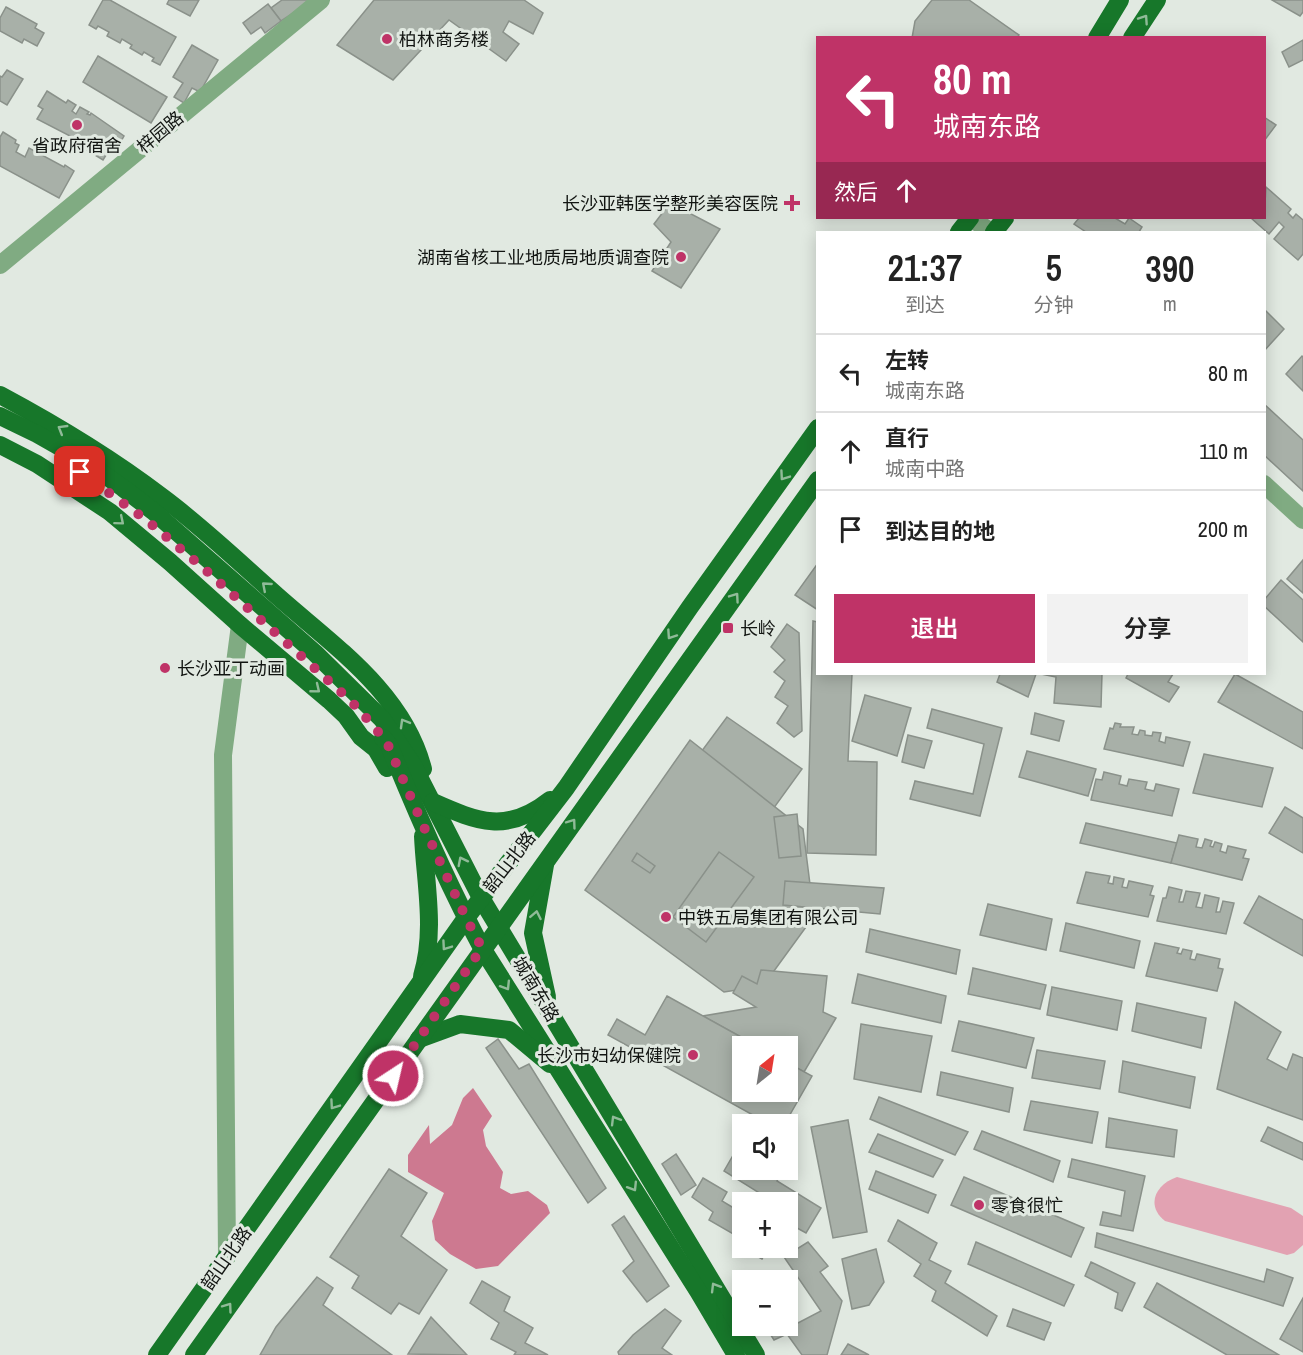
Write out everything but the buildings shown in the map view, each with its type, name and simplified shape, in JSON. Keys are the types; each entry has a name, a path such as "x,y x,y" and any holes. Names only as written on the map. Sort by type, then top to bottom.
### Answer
{"main road":[{"path":"1098,36 1120,0"},
{"path":"1133,36 1157,0"},
{"path":"960,231 969,219"},
{"path":"994,231 1004,219"},
{"path":"0,395 102,453 164,498 348,659 382,692 402,718 417,749 431,800 469,817 484,822 498,823 512,821 538,809 566,788"},
{"path":"0,416 88,463 153,511 329,666 382,719 393,743"},
{"path":"0,428 34,444 80,472 145,519 350,700 393,743"},
{"name":"韶山北路","path":"158,1355 466,918 566,788 816,431"},
{"path":"0,445 38,464 110,513 329,700 346,716 361,737 376,749 391,777 420,819 430,899 427,946 423,972 418,985"},
{"name":"韶山北路","path":"194,1355 482,948 816,483"},
{"name":"城南东路","path":"393,743 431,800 481,898 756,1355"},
{"name":"城南东路","path":"393,743 420,819 482,948 736,1355"},
{"path":"547,858 533,933 551,1013"},
{"path":"419,1039 460,1024 508,1030 561,1072"}],"street":[{"name":"梓园路","path":"0,265 321,0"},
{"path":"972,219 991,231"},
{"path":"1266,486 1303,520"},
{"path":"227,1257 223,755 240,625"}],"shaded area":[{"path":"473,1088 492,1116 483,1130 486,1146 503,1172 500,1188 511,1194 528,1191 547,1205 550,1213 498,1266 476,1269 450,1254 435,1240 432,1221 444,1193 408,1172 408,1155 429,1125 430,1144 452,1125 463,1098"},
{"path":"1177,1177 1291,1208 1303,1216 1303,1245 1294,1253 1287,1255 1165,1221 1159,1215 1154,1202 1163,1185"}],"place":[{"name":"柏林商务楼","path":"387,39"},
{"name":"省政府宿舍","path":"77,125"},
{"name":"长沙亚韩医学整形美容医院","path":"792,203"},
{"name":"湖南省核工业地质局地质调查院","path":"681,257"},
{"name":"长岭","path":"728,628"},
{"name":"长沙亚丁动画","path":"165,668"},
{"name":"中铁五局集团有限公司","path":"666,917"},
{"name":"长沙市妇幼保健院","path":"693,1055"},
{"name":"零食很忙","path":"979,1205"}],"route":[{"path":"80,472 145,519 201,566 350,700 388,745 466,918 482,948 393,1076"}]}
